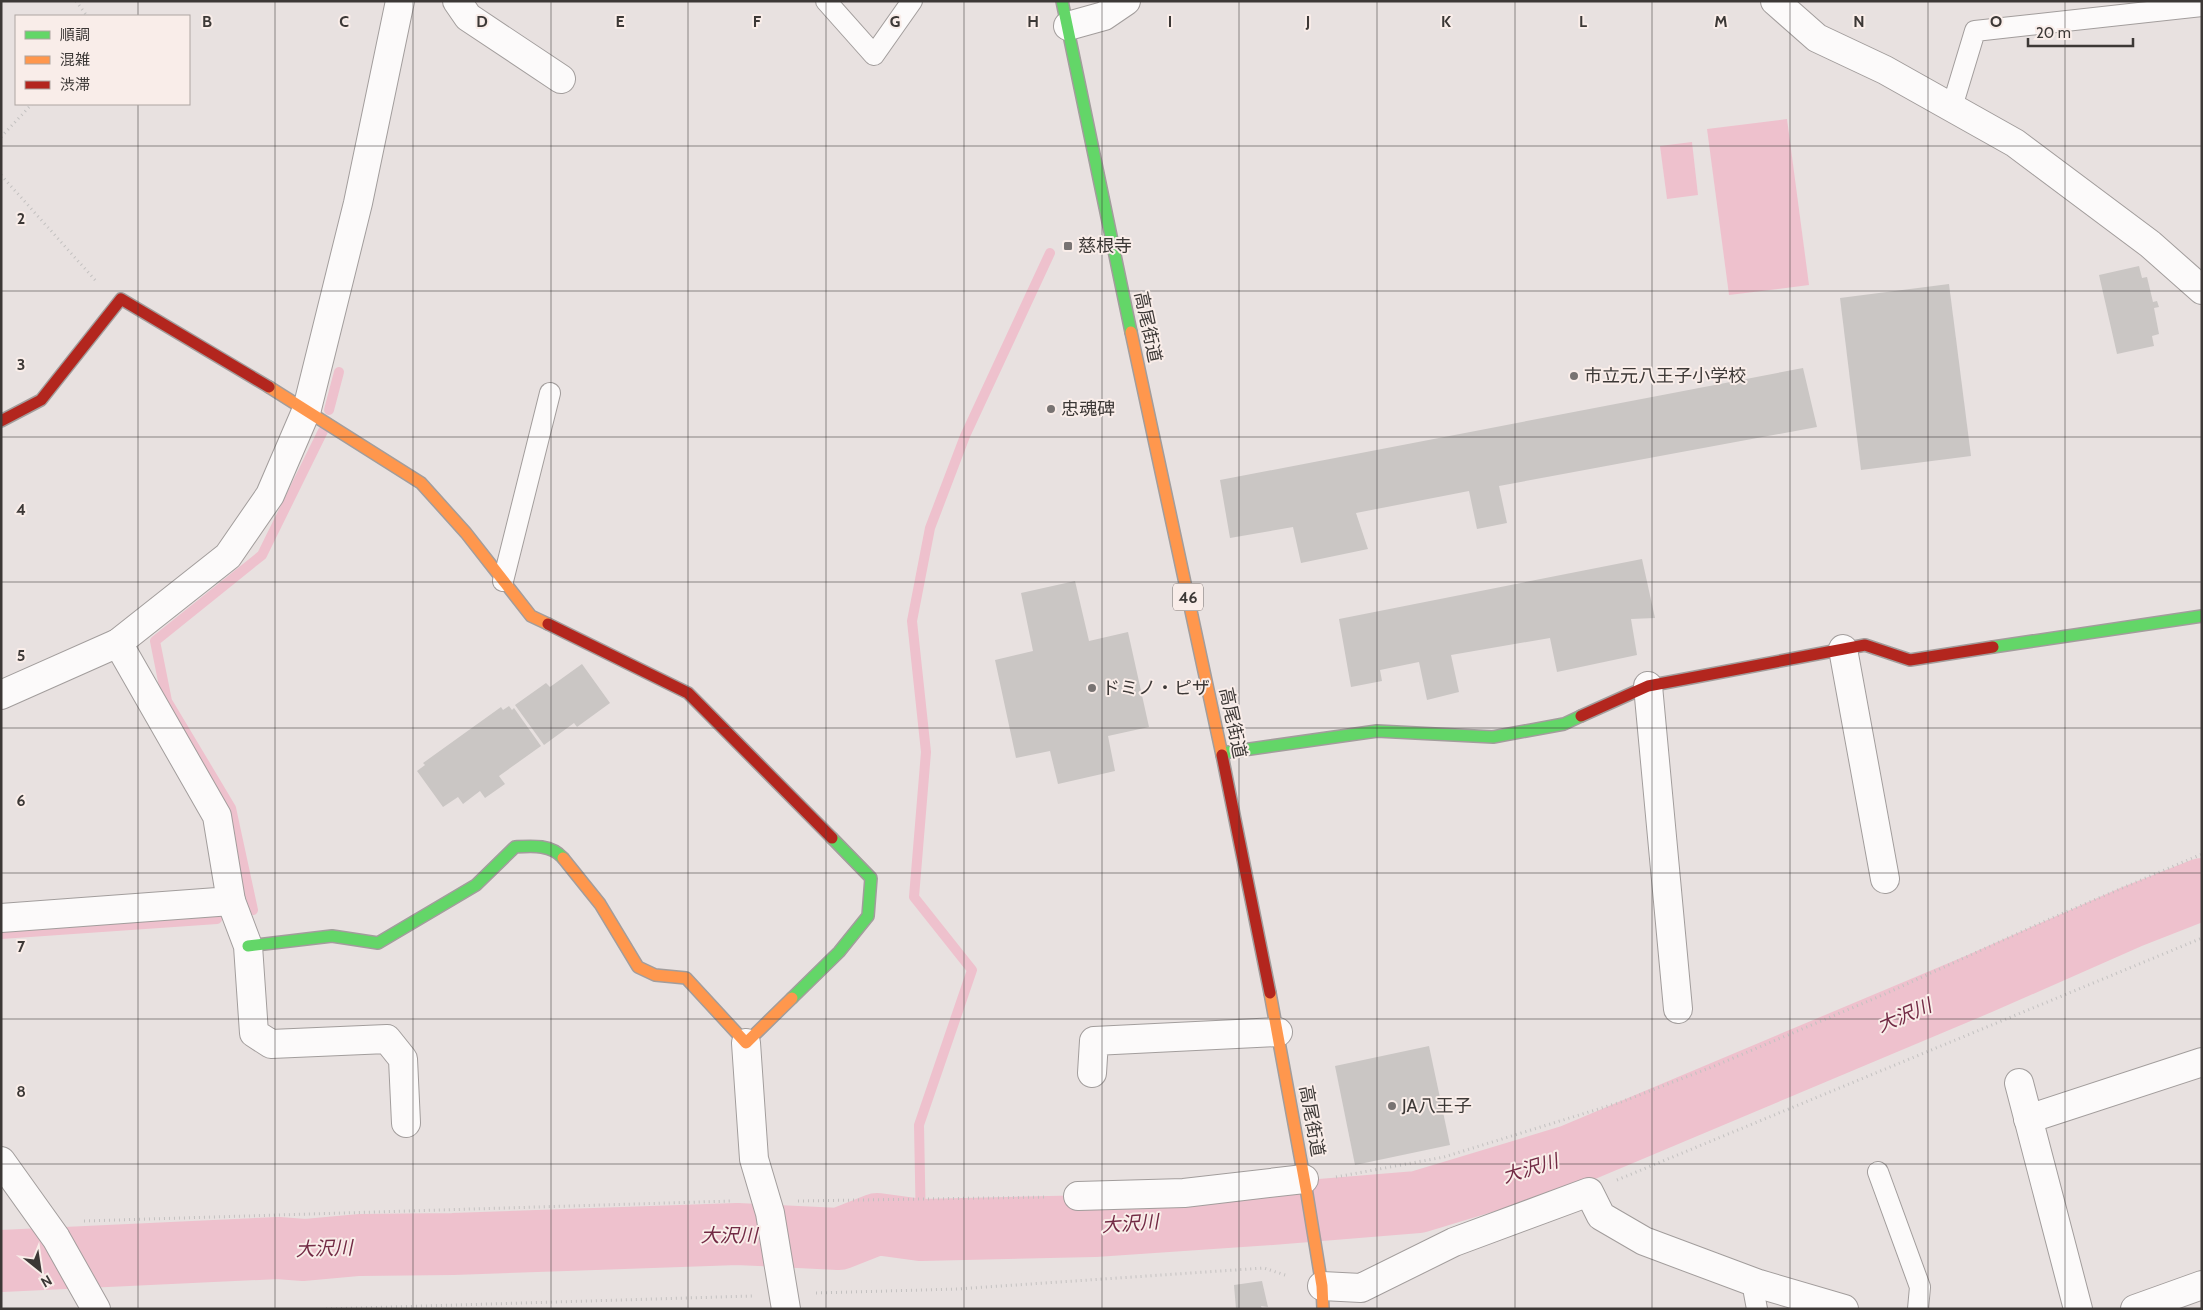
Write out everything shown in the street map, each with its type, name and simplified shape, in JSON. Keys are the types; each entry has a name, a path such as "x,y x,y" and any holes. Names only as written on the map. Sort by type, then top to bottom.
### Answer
{"street":[{"path":"1,696 118,643 228,556 270,494 307,409 358,203 400,1"},
{"path":"457,1 468,17 561,79"},
{"path":"1065,14 1104,16 1126,1"},
{"path":"1776,1 1817,38 1885,70 2015,143 2150,244 2202,290"},
{"name":"高尾街道","path":"1065,14 1138,367 1222,753 1278,1032 1306,1187 1322,1298"},
{"path":"1,421 41,400 121,299 307,409 421,483 466,533 530,616 688,693 871,878 868,916 839,952 746,1043"},
{"path":"1222,753 1377,731 1492,737 1564,724 1648,686 1865,645 1910,660 2202,616"},
{"path":"118,643 217,816 231,901 248,946 254,1033 271,1044 387,1039 403,1059 406,1123"},
{"path":"1843,649 1886,879"},
{"path":"1648,686 1678,1009"},
{"path":"248,946 332,936 378,943 476,884 515,846 540,846 560,855 600,904 638,967 655,975 686,978 746,1043 754,1159 768,1207 784,1296"},
{"path":"1,918 231,901"},
{"path":"1092,1072 1094,1041 1278,1032"},
{"path":"2028,1119 2202,1062"},
{"path":"2019,1083 2078,1309"},
{"path":"1,1161 50,1231 96,1308"},
{"path":"1078,1196 1184,1194 1306,1187"},
{"path":"1322,1298 1361,1288 1454,1242 1589,1192 1602,1216 1644,1241 1758,1296 1844,1309"},
{"path":"2135,1309 2202,1285"}],"lane":[{"path":"826,1 874,55 912,1"},
{"path":"1952,107 1975,31 2202,6"},
{"path":"503,581 550,393"},
{"path":"1878,1172 1920,1287 1918,1309"}],"path":[{"path":"76,1 86,15"},
{"path":"1,137 31,105"},
{"path":"1,175 95,280 121,299"},
{"path":"1306,1187 1342,1176 1444,1157 1621,1102 1712,1067 1886,994 2048,920 2202,854"},
{"path":"1589,1192 2202,938"},
{"path":"50,1231 312,1213 768,1207 898,1199 1078,1196"},
{"path":"326,1309 784,1296 957,1289 1264,1268 1322,1298"}],"shaded area":[{"path":"1787,119 1809,285 1729,295 1707,129"},
{"path":"1692,142 1698,195 1667,199 1660,146"}],"building":[{"path":"2139,266 2142,278 2147,277 2153,302 2157,301 2159,307 2154,308 2159,334 2152,336 2154,346 2117,354 2099,275"},
{"path":"1949,284 1971,456 1861,470 1840,298"},
{"path":"1803,368 1817,427 1499,486 1507,523 1477,529 1469,491 1356,513 1368,549 1301,563 1293,527 1230,538 1220,480"},
{"path":"1642,559 1655,618 1631,619 1637,655 1557,672 1550,638 1451,655 1459,692 1427,700 1419,662 1380,670 1382,681 1351,687 1339,619"},
{"path":"1075,581 1089,641 1128,632 1149,727 1108,736 1115,771 1058,784 1050,751 1016,758 995,660 1033,651 1021,593"},
{"path":"582,664 610,703 577,727 574,723 544,745 515,705 546,683 550,687"},
{"path":"509,706 512,710 514,708 541,746 499,776 505,784 485,798 480,791 463,804 458,797 443,807 417,771 425,765 423,763 501,707 503,710"},
{"name":"JA八王子","path":"1429,1046 1450,1145 1355,1165 1335,1066"},
{"path":"1262,1281 1268,1307 1261,1306 1262,1309 1236,1309 1234,1285"}],"waterway":[{"path":"921,1230 919,1125 972,970 914,897 926,752 912,621 930,528 965,436 1050,253"},
{"path":"329,410 339,372"},
{"path":"253,910 231,808 167,701 155,641 262,555 323,431"},
{"name":"大沢川","path":"1,1261 278,1248 304,1250 359,1245 453,1244 737,1234 839,1239 877,1224 921,1230 1094,1226 1418,1202 1570,1156 1981,983 2131,917 2202,889"},
{"path":"1,934 217,919"}],"traffic: fast":[{"path":"1062,1 1131,332"},
{"path":"1993,647 2202,616"},
{"path":"1222,753 1377,731 1493,737 1564,724 1581,716"},
{"path":"792,998 839,952 868,916 871,878 832,838"},
{"path":"248,946 332,936 378,943 476,885 515,847 534,846 547,848 558,853 563,858"}],"traffic: slow":[{"path":"1131,332 1222,755"},
{"path":"269,387 421,483 466,533 531,616 548,624"},
{"path":"563,858 600,904 638,967 655,975 686,978 746,1043 792,998"},
{"path":"1270,993 1307,1194 1322,1286 1323,1309"}],"traffic: jam":[{"path":"1,421 41,400 121,299 269,387"},
{"path":"548,624 688,693 832,838"},
{"path":"1581,716 1648,686 1865,645 1910,660 1993,647"},
{"path":"1222,755 1270,993"}],"place":[{"name":"慈根寺","path":"1068,246"},
{"name":"市立元八王子小学校","path":"1574,376"},
{"name":"忠魂碑","path":"1051,409"},
{"name":"ドミノ・ピザ","path":"1092,688"},
{"name":"JA八王子","path":"1392,1106"}]}
